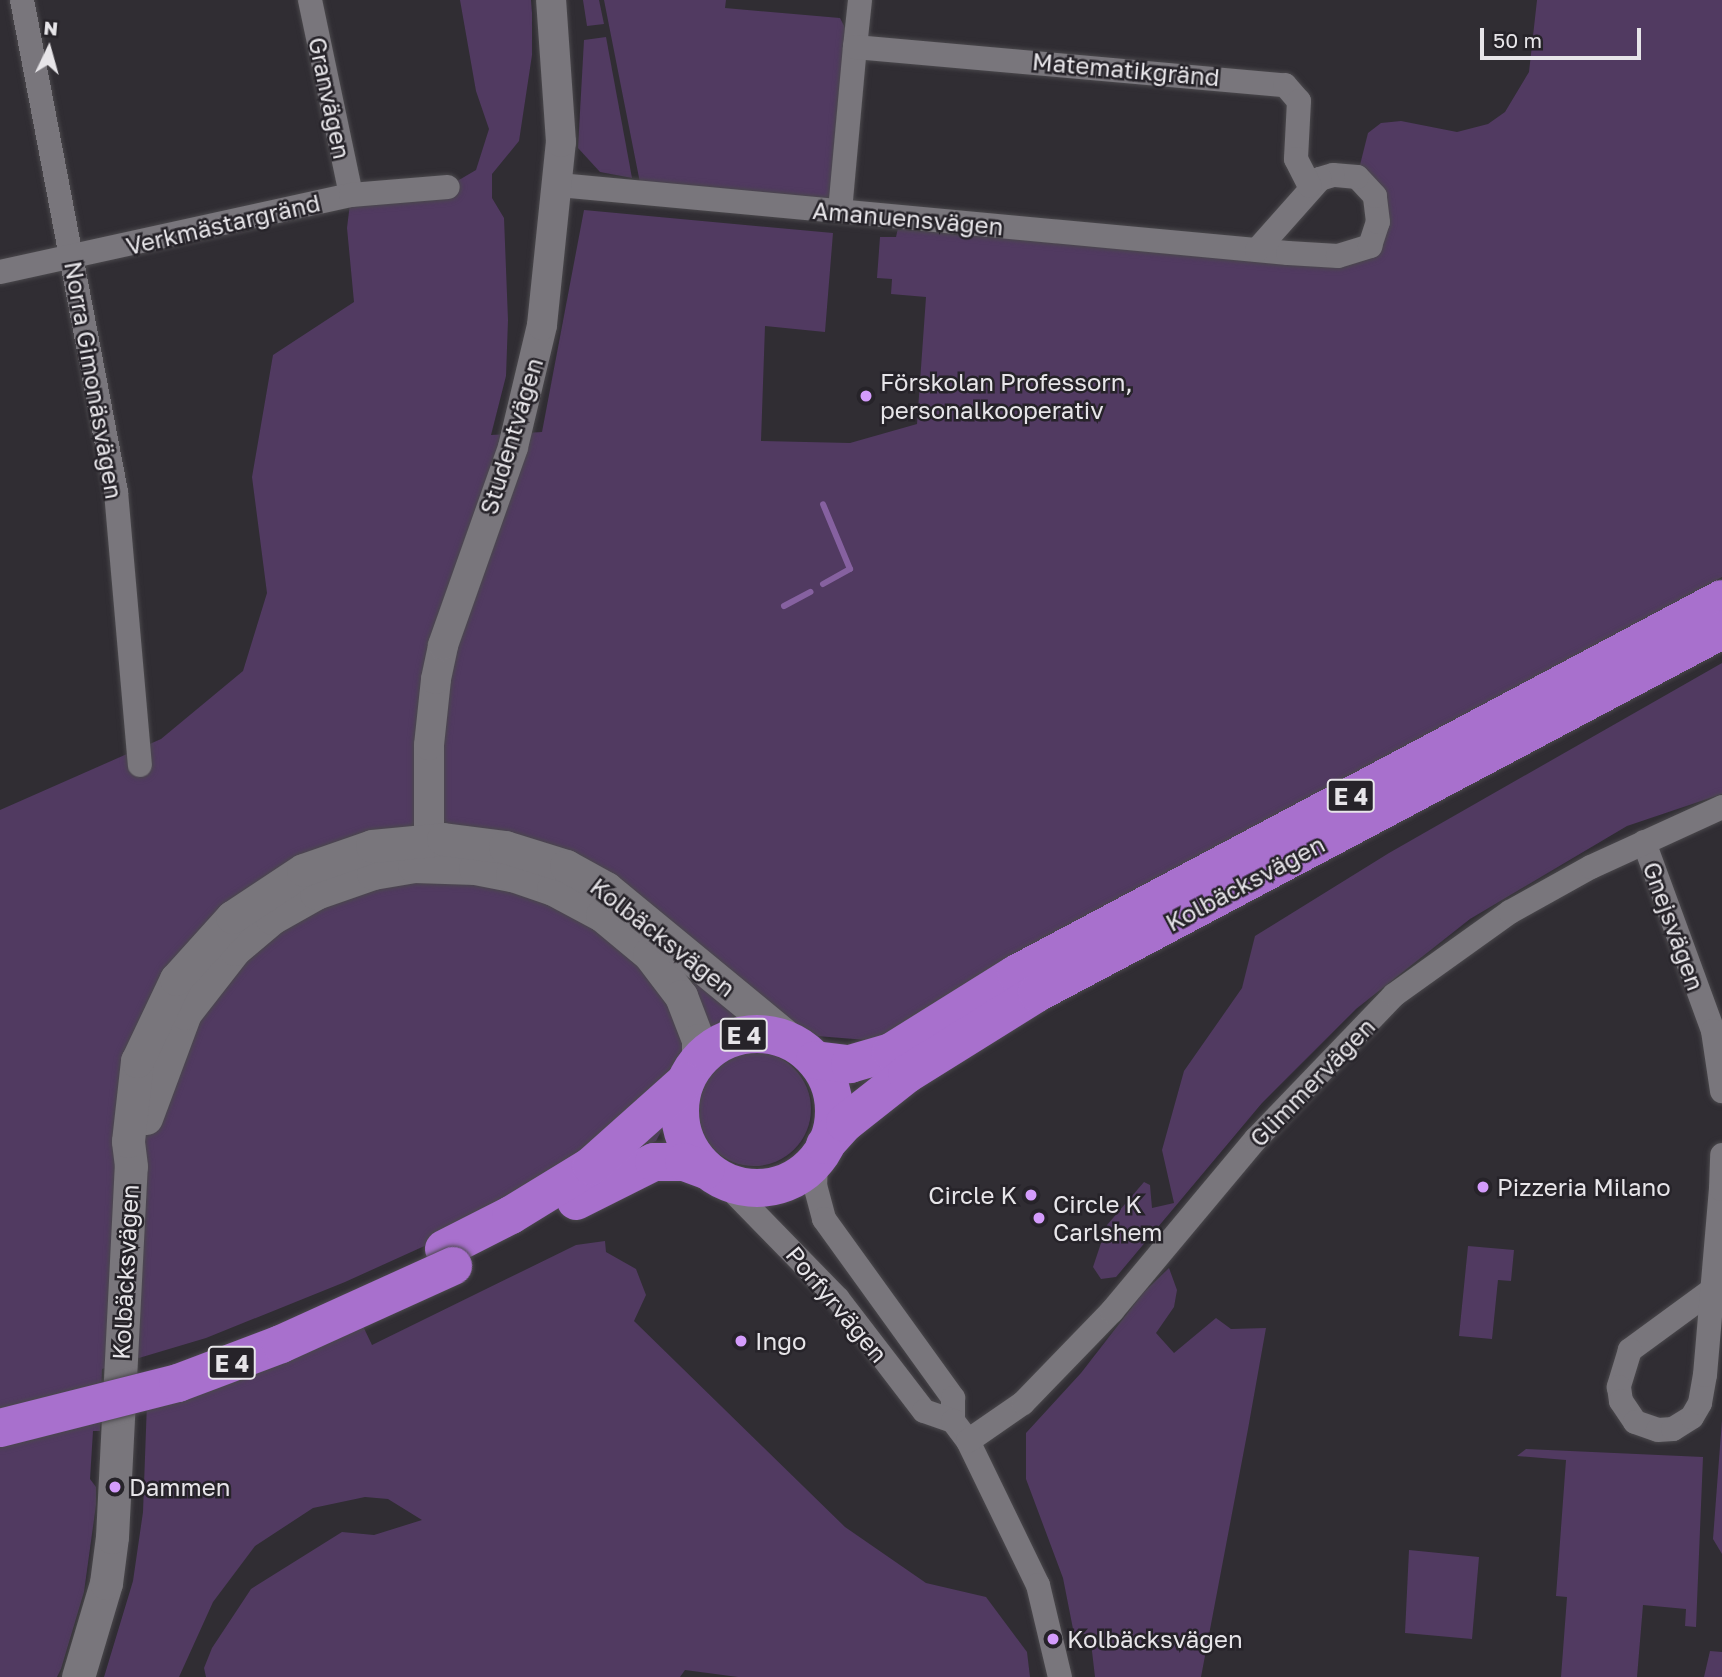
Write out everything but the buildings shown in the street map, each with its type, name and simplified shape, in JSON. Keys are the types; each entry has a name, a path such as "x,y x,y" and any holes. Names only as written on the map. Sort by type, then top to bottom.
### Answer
{"highway":[{"name":"Kolbäcksvägen","path":"805,1052 850,1064 891,1052 1016,974 1722,599"},
{"name":"Kolbäcksvägen","path":"821,1153 845,1123 907,1074 1037,993 1722,630"},
{"name":"E 4","path":"691,1071 737,1036 765,1034 805,1052"},
{"path":"805,1052 829,1084 834,1112 821,1153"},
{"name":"Kolbäcksvägen","path":"0,1428 178,1383 281,1344 452,1253 591,1166 691,1071"},
{"path":"691,1071 680,1116 688,1147 714,1175"},
{"name":"E 4","path":"714,1175 758,1188 784,1183 821,1153"},
{"name":"Kolbäcksvägen","path":"0,1408 103,1384 209,1351 452,1253 521,1232 645,1165 671,1161 714,1175"}],"main road":[{"name":"Kolbäcksvägen","path":"78,1677 106,1583 112,1537 131,1166 176,1033 196,996 226,958 262,926 316,893 429,853 505,847 585,876 627,902 805,1052"},
{"name":"Kolbäcksvägen","path":"429,853 553,889 602,915 649,954 681,996 698,1040 691,1071"}],"street":[{"name":"Norra Gimonäsvägen","path":"22,0 116,492 140,765"},
{"name":"Granvägen","path":"310,0 351,195"},
{"name":"Studentvägen","path":"429,853 429,745 436,679 443,645 529,393 559,185 561,142 551,0"},
{"path":"840,211 860,0"},
{"name":"Matematikgränd","path":"855,47 1285,85 1299,101 1296,159 1310,186"},
{"name":"Amanuensvägen","path":"559,185 1257,250 1338,256 1370,246 1378,207 1368,185 1357,177 1333,175 1310,186"},
{"path":"1257,250 1310,186"},
{"name":"Verkmästargränd","path":"0,272 351,195 447,187"},
{"name":"Glimmervägen","path":"961,1431 1023,1403 1112,1311 1256,1139 1394,995 1510,912 1644,842 1722,807"},
{"name":"Gnejsvägen","path":"1644,842 1713,1031 1722,1091"},
{"name":"Porfyrvägen","path":"821,1153 815,1185 824,1219 953,1398 961,1431 1016,1532 1038,1585 1060,1677"},
{"path":"1712,1290 1630,1350 1619,1387 1621,1401 1635,1422 1658,1430 1673,1429 1692,1417 1703,1392 1712,1290 1722,1155"},
{"name":"Porfyrvägen","path":"714,1175 838,1299 924,1411 961,1431"}],"shaded area":[{"path":"460,0 531,0 532,13 532,55 519,141 492,174 492,198 504,218 508,320 506,376 491,435 542,432 584,210 833,233 825,332 765,326 761,441 850,443 917,424 926,297 891,294 892,279 877,278 880,237 896,237 898,228 1338,256 1375,234 1357,177 1368,133 1381,123 1401,121 1457,132 1488,124 1505,112 1529,72 1537,0 1722,0 1722,577 987,973 879,1041 779,1033 698,1061 656,1141 345,1282 206,1338 102,1369 100,1431 93,1431 90,1479 96,1487 96,1505 84,1592 61,1669 57,1677 0,1677 0,810 161,739 243,671 267,593 252,477 273,355 354,302 347,228 351,195 447,187 476,170 489,129 476,91"},
{"path":"583,0 599,0 604,24 587,26"},
{"path":"604,0 726,0 725,8 840,18 855,47 840,211 642,193"},
{"path":"606,37 632,178 600,172 578,148 584,40"},
{"path":"1722,663 1722,794 1627,826 1470,919 1356,1009 1262,1103 1116,1277 1101,1279 1093,1267 1107,1225 1144,1182 1150,1185 1152,1208 1174,1203 1162,1150 1184,1071 1242,988 1255,936 1389,853"},
{"path":"754,1052 776,1056 794,1069 807,1087 811,1109 807,1131 794,1149 776,1162 754,1166 732,1162 714,1149 701,1131 697,1109 701,1087 714,1069 732,1056"},
{"path":"605,1241 606,1252 636,1269 646,1295 634,1321 845,1527 926,1583 986,1597 1027,1652 1030,1677 738,1677 685,1670 680,1677 206,1677 204,1668 212,1648 251,1589 342,1532 374,1535 422,1520 388,1499 365,1497 313,1508 255,1546 213,1602 179,1677 104,1677 133,1581 143,1512 147,1402 361,1322 372,1345 576,1245"},
{"path":"1468,1246 1514,1250 1511,1281 1498,1280 1492,1339 1459,1336"},
{"path":"1169,1268 1177,1290 1174,1307 1156,1333 1174,1353 1216,1318 1231,1329 1266,1328 1248,1429 1201,1677 1095,1677 1090,1634 1074,1634 1063,1578 1026,1479 1026,1433 1081,1373 1143,1293"},
{"path":"1722,1420 1722,1554 1713,1539"},
{"path":"1526,1449 1703,1457 1696,1627 1685,1626 1686,1609 1643,1605 1637,1677 1561,1677 1567,1597 1556,1596 1566,1460 1517,1456"},
{"path":"1409,1550 1479,1557 1472,1639 1405,1633"},
{"path":"1710,1651 1722,1652 1722,1677 1704,1677"}],"waterway":[{"path":"823,504 850,569 823,584"},
{"path":"784,606 810,592"}],"place":[{"name":"Förskolan Professorn, personalkooperativ","path":"866,396"},
{"name":"Pizzeria Milano","path":"1483,1187"},
{"name":"Circle K","path":"1031,1195"},
{"name":"Circle K Carlshem","path":"1039,1218"},
{"name":"Ingo","path":"741,1341"},
{"name":"Dammen","path":"115,1487"},
{"name":"Kolbäcksvägen","path":"1053,1639"}]}
